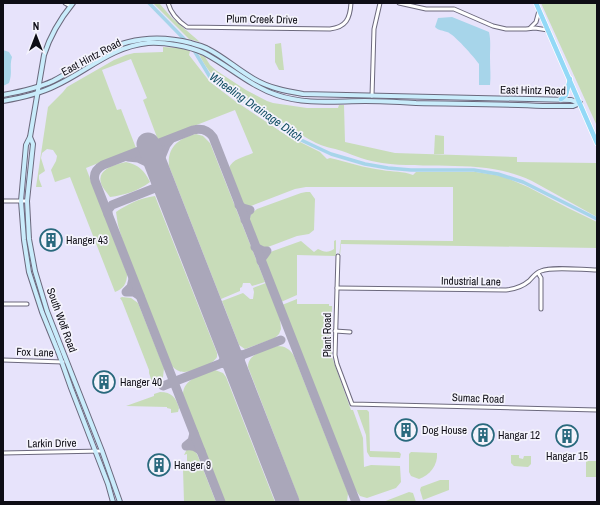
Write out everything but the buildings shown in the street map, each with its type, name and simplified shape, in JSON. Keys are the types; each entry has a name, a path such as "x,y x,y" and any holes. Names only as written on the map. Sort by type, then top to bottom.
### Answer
{"main road":[{"path":"536,3 597,143"},
{"name":"South Wolf Road","path":"71,4 52,34 44,55 39,92 30,137 26,145 21,201 24,240 30,272 42,312 96,452 113,502"},
{"name":"East Hintz Road","path":"3,95 52,82 99,53 114,46 147,38 178,40 207,48 255,80 283,91 303,94 571,100 580,103"},
{"name":"East Hintz Road","path":"3,101 39,92 55,86 116,51 131,46 149,43 174,45 203,53 266,91 279,96 299,100 543,106 572,106 580,103"},
{"path":"561,100 566,95 570,79"},
{"name":"South Wolf Road","path":"30,137 33,144 27,201 29,239 35,271 47,311 102,451 120,502"}],"street":[{"path":"65,3 71,4"},
{"name":"Plum Creek Drive","path":"168,3 174,16 179,22 188,27 330,29 343,25 348,20 351,11 351,3"},
{"path":"372,96 374,29 380,3"},
{"path":"399,3 426,10 454,10 506,30 530,28 548,30"},
{"path":"530,28 536,22 540,11"},
{"path":"3,201 27,201"},
{"name":"Plant Road","path":"338,256 338,288 334,347 337,364 352,404 359,404"},
{"name":"Industrial Lane","path":"338,288 506,290 515,289 522,286 538,273 550,269 597,270"},
{"path":"538,273 541,278 541,309"},
{"path":"3,304 26,304"},
{"path":"335,331 350,332"},
{"name":"Fox Lane","path":"3,360 67,361"},
{"name":"Sumac Road","path":"359,404 597,410"},
{"name":"Larkin Drive","path":"3,453 102,451"}],"green space":[{"path":"153,3 159,3 172,18 200,42 189,39"},
{"path":"541,3 597,3 597,126"},
{"path":"281,43 284,70 279,70 275,62 275,44"},
{"path":"163,47 179,48 190,51 189,55 210,82 235,101 286,135 320,152 327,159 330,158 369,168 402,172 413,175 416,172 476,172 502,176 528,187 597,222 597,248 341,244 339,256 341,240 453,241 453,187 306,187 295,189 251,206 247,206 242,202 229,168 236,160 253,153 235,110 158,140 143,100 147,98 131,59 102,70 117,110 121,109 136,148 86,168 127,274 124,286 115,292 70,177 55,182 51,170 57,156 53,150 47,149 42,153 41,158 45,171 39,175 42,187 36,187 48,107 67,87 114,60 134,53 163,52"},
{"path":"199,54 205,57 210,65 217,71 246,90 267,101 307,108 338,108 339,105 344,105 345,142 395,153 517,157 517,162 597,163 597,217 532,181 495,169 382,163 367,160 319,144 301,135 224,85 210,72"},
{"path":"196,134 203,136 210,143 265,282 252,286 250,283 243,283 240,291 221,299 169,166 170,154 175,144 184,138"},
{"path":"435,135 444,136 444,154 434,154"},
{"path":"126,162 141,169 146,174 150,182 131,192 110,197 103,188 101,178 102,174 108,168"},
{"path":"306,192 310,192 315,199 314,230 309,234 297,236 262,248 249,221 251,214 257,209"},
{"path":"155,196 217,353 215,360 205,366 188,372 179,371 171,365 123,242 118,225 116,212 134,202"},
{"path":"336,240 335,256 297,255 297,295 281,302 265,261 267,254 301,241 314,252 318,249 328,252 334,249 334,241"},
{"path":"266,283 280,319 281,329 275,338 245,349 239,345 222,301 243,293 250,299 253,299 253,288"},
{"path":"120,298 131,298 138,303 164,368 163,377 158,383 152,382 149,370"},
{"path":"297,299 297,304 329,304 329,306 332,306 332,357 363,438 364,467 371,465 400,466 401,482 396,488 367,498 360,496 354,488 282,305"},
{"path":"277,346 287,348 294,356 348,493 347,502 300,502 248,367 251,358 254,355"},
{"path":"215,370 223,373 226,377 275,502 225,502 183,395 186,385 190,381"},
{"path":"160,392 168,393 173,396 179,408 178,412 171,413 171,409 167,407 126,406 154,396 154,394"},
{"path":"357,410 367,410 369,412 370,451 399,452 401,454 400,458 370,457 367,452 366,435"},
{"path":"187,449 194,450 197,454 216,502 184,502 183,469 186,470 187,468 187,454 184,455"},
{"path":"411,452 437,453 435,465 427,475 419,479 411,476 409,472 409,454"},
{"path":"511,455 519,455 519,458 523,459 524,456 531,456 531,464 528,467 514,466 511,463"},
{"path":"586,461 597,461 597,477 586,477"},
{"path":"440,480 449,480 449,490 423,500 420,490 421,487"},
{"path":"409,492 413,493 416,502 383,502"}],"water":[{"path":"452,17 489,32 490,85 479,85 479,64 469,51 450,34 435,27 438,18"},
{"path":"3,50 9,52 12,57 9,83 3,86"}],"waterway":[{"name":"Wheeling Drainage Ditch","path":"149,3 192,47 210,77 299,139 331,154 365,164 411,170 474,170 498,174 523,182 597,219"}],"taxiway":[{"path":"221,502 94,178 96,172 103,165 196,129 207,131 213,137 356,502"},
{"path":"128,157 138,158 157,167 166,145 170,140"},
{"path":"108,214 108,210 112,205 155,188 159,188 168,195"},
{"path":"239,205 250,210 247,212 245,220"},
{"path":"255,247 263,251 267,251 261,261"},
{"path":"133,279 131,287 126,292 134,292 140,296"},
{"path":"163,386 281,340"},
{"path":"226,345 233,352 242,355 237,365 237,372 228,365 222,363 227,354 226,345"},
{"path":"194,433 192,441 186,446 198,448 201,451"}],"runway":[{"path":"148,144 288,502"}],"place":[{"name":"Hanger 43","path":"51,240"},
{"name":"Hanger 40","path":"104,382"},
{"name":"Dog House","path":"406,430"},
{"name":"Hangar 12","path":"483,435"},
{"name":"Hangar 15","path":"567,436"},
{"name":"Hanger 9","path":"159,465"}]}
